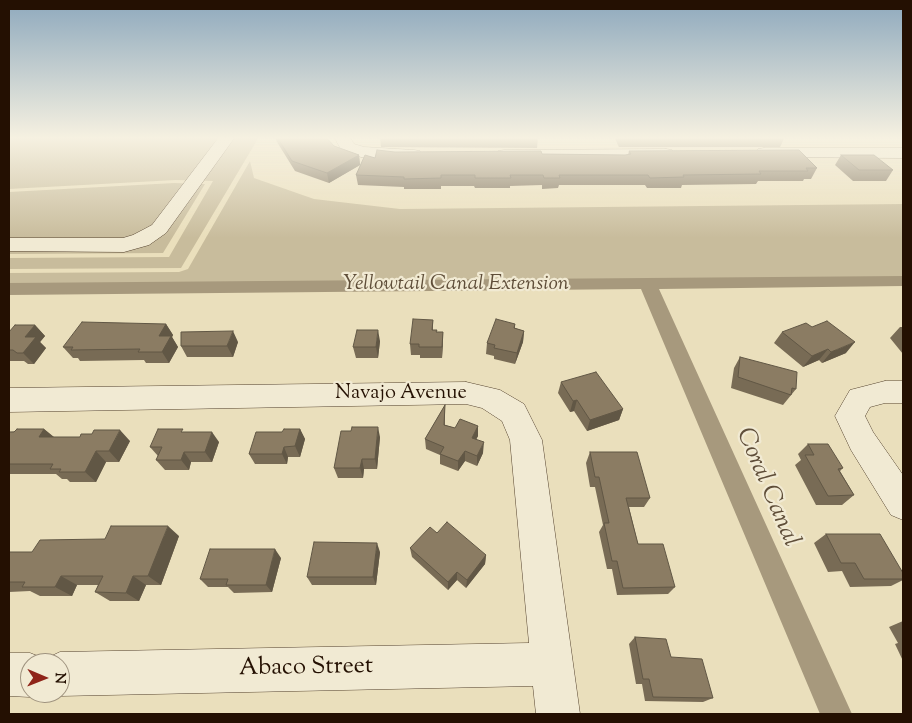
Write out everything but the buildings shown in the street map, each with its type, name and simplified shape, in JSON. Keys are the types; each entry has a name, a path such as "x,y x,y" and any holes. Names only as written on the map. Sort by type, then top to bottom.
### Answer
{"street":[{"path":"9,246 124,244 141,240 159,229 202,171"},
{"path":"903,392 885,392 860,398 850,416 862,440 903,504"},
{"name":"Navajo Avenue","path":"9,400 466,393 490,398 513,413 526,440 558,714"},
{"name":"Abaco Street","path":"70,674 552,664"}],"shaded area":[{"path":"9,171 239,171 181,268 9,269 9,258 169,257 213,181 176,180 9,189"},
{"path":"244,171 252,171 254,178 314,199 400,209 903,204 903,285 9,293 9,273 179,272 188,269"},
{"path":"174,183 205,184 163,253 9,254 9,192"}],"waterway":[{"name":"Yellowtail Canal Extension","path":"9,289 903,281"},
{"name":"Coral Canal","path":"648,284 836,714"}]}
